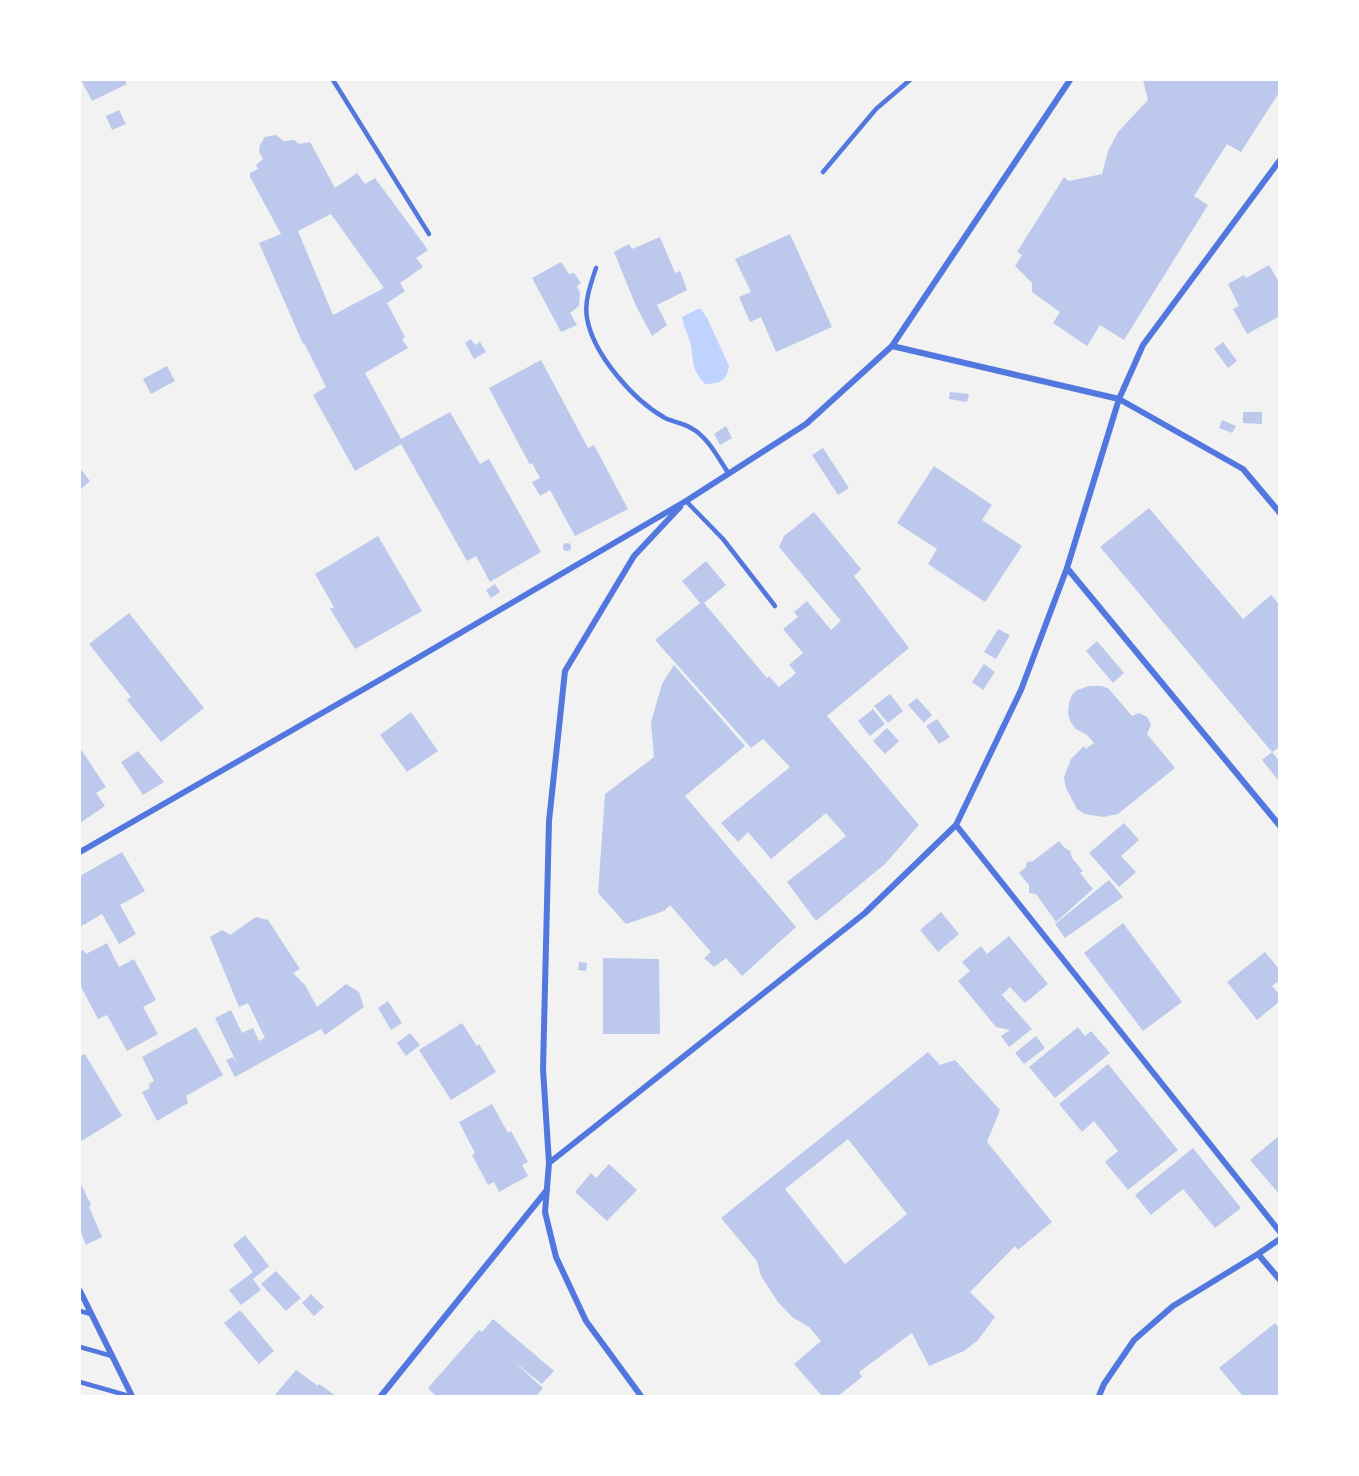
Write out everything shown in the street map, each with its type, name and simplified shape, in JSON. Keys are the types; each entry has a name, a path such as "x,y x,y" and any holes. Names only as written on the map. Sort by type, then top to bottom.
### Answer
{"street":[{"path":"80,852 686,501 806,424 892,346 1070,80"},
{"path":"549,1163 865,913 956,825 1021,690 1067,568 1119,399 1143,345 1280,160"},
{"path":"892,346 1119,399 1243,469 1280,513"},
{"path":"640,1396 586,1320 556,1257 545,1212 549,1163 543,1069 549,821 565,671 634,556 686,501"},
{"path":"1067,568 1280,826"},
{"path":"956,825 1280,1232"},
{"path":"381,1396 547,1190"},
{"path":"1099,1396 1104,1384 1134,1340 1173,1306 1280,1239"},
{"path":"1258,1254 1280,1280"},
{"path":"80,1291 131,1396"}],"lane":[{"path":"333,80 429,234"},
{"path":"823,172 876,109 910,80"},
{"path":"596,268 590,286 586,316 593,339 610,367 634,394 664,418 692,428 709,444 729,474"},
{"path":"686,501 723,539 775,606"},
{"path":"80,1311 91,1314"},
{"path":"80,1347 112,1356"},
{"path":"80,1382 131,1396"}],"water":[{"path":"701,309 707,318 729,366 722,381 705,384 694,366 690,341 682,317"}],"building":[{"path":"81,80 125,80 127,84 92,101"},
{"path":"1143,80 1280,80 1280,91 1241,152 1227,144 1194,196 1208,205 1124,340 1100,325 1087,346 1053,323 1060,312 1032,292 1032,283 1015,266 1022,255 1017,252 1064,177 1069,181 1102,174 1108,151 1118,132 1148,100"},
{"path":"119,110 126,124 112,130 106,116"},
{"path":"276,135 284,141 294,140 299,144 310,142 335,188 357,173 365,184 375,178 428,250 416,258 423,267 400,283 405,291 387,303 405,337 402,339 408,348 365,373 401,439 450,412 480,464 489,459 541,552 490,582 476,556 467,561 401,444 355,471 313,395 326,387 303,344 259,243 281,234 250,177 250,173 258,169 256,165 263,159 259,152 265,137","holes":["331,214 384,288 333,315 298,231"]},
{"path":"790,234 832,327 776,352 761,317 750,322 739,297 751,292 735,259"},
{"path":"660,237 675,273 680,271 687,290 657,305 667,325 652,336 636,306 614,252 629,244 632,249"},
{"path":"561,262 569,274 574,273 581,283 577,286 580,293 579,306 570,313 577,325 561,332 532,278"},
{"path":"1269,265 1280,284 1280,316 1247,334 1233,309 1239,306 1228,284 1244,275 1246,278"},
{"path":"471,339 475,345 480,342 486,352 474,359 465,343"},
{"path":"1223,342 1237,361 1228,368 1214,349"},
{"path":"541,360 588,448 594,445 628,509 575,536 550,490 540,496 532,482 540,478 532,463 530,465 489,388"},
{"path":"167,366 175,381 151,394 143,379"},
{"path":"950,392 969,394 967,402 949,399"},
{"path":"1243,412 1262,412 1262,424 1243,423"},
{"path":"1222,420 1236,426 1232,433 1219,428"},
{"path":"726,426 732,438 720,445 714,434"},
{"path":"823,448 849,488 838,495 812,455"},
{"path":"934,466 992,505 982,520 1022,546 985,602 928,564 937,549 897,523"},
{"path":"80,468 90,481 80,490"},
{"path":"1149,508 1243,619 1271,595 1280,605 1280,747 1272,752 1100,547"},
{"path":"814,512 861,569 854,576 909,648 827,716 919,825 885,864 816,921 787,882 846,836 826,813 771,859 748,832 738,842 721,823 790,767 763,739 751,748 655,640 700,603 682,581 706,561 726,585 704,603 767,678 769,676 779,687 796,673 789,665 803,653 783,629 798,617 794,612 807,601 831,630 841,621 779,547 784,536"},
{"path":"378,536 422,611 355,649 330,609 334,607 315,574"},
{"path":"567,543 571,547 567,551 563,547"},
{"path":"495,584 500,592 491,598 486,590"},
{"path":"129,613 204,708 161,742 127,700 131,697 89,644"},
{"path":"998,629 1010,635 996,659 984,652"},
{"path":"1097,641 1124,673 1113,683 1086,651"},
{"path":"984,664 995,672 983,690 972,682"},
{"path":"674,665 745,746 685,796 796,927 742,976 726,958 714,967 704,958 711,952 670,905 664,911 626,924 598,893 605,794 654,757 651,722 662,684"},
{"path":"1089,686 1108,688 1132,716 1139,713 1147,717 1151,725 1147,734 1175,768 1118,814 1103,817 1085,814 1077,809 1066,788 1064,777 1071,759 1084,746 1086,749 1094,743 1071,723 1068,714 1072,695 1077,690"},
{"path":"890,694 903,711 888,723 874,706"},
{"path":"917,698 932,715 924,723 908,705"},
{"path":"873,709 885,724 870,736 858,721"},
{"path":"411,712 438,751 407,772 380,735"},
{"path":"937,719 950,737 939,744 926,726"},
{"path":"887,728 899,741 885,754 873,741"},
{"path":"80,748 106,787 96,793 105,806 80,823"},
{"path":"138,751 164,782 143,795 121,762"},
{"path":"1272,752 1280,762 1280,779 1278,780 1262,760"},
{"path":"1124,823 1139,840 1121,856 1136,872 1119,887 1089,853"},
{"path":"1059,841 1070,851 1072,858 1083,871 1080,873 1093,889 1056,922 1036,894 1029,893 1029,885 1019,873 1026,867 1027,862 1033,861"},
{"path":"122,852 145,891 120,905 136,934 119,944 102,914 80,927 80,876"},
{"path":"1109,880 1123,897 1065,938 1055,924"},
{"path":"941,912 959,934 938,952 920,930"},
{"path":"256,917 268,920 300,969 293,973 305,985 317,1007 346,984 359,992 364,1007 325,1035 321,1029 235,1077 226,1060 233,1057 237,1063 215,1018 231,1010 242,1033 253,1028 259,1041 265,1038 248,1003 239,1007 210,937 222,930 230,935"},
{"path":"1123,923 1182,1002 1143,1031 1084,953"},
{"path":"1009,936 1048,984 1025,1003 1010,987 1002,995 1032,1029 1009,1047 1001,1036 1010,1030 996,1027 958,981 970,971 962,962 981,946 987,954"},
{"path":"107,943 119,967 134,959 156,1000 143,1007 158,1034 127,1051 107,1015 98,1019 80,985 80,952 83,950 86,954"},
{"path":"1265,952 1280,970 1280,980 1272,986 1280,995 1280,1001 1257,1020 1227,982"},
{"path":"603,958 659,959 660,1034 603,1034"},
{"path":"579,962 587,963 586,971 578,970"},
{"path":"388,1001 402,1023 391,1030 378,1008"},
{"path":"462,1023 477,1046 479,1044 496,1072 451,1100 419,1050"},
{"path":"196,1027 223,1075 186,1096 188,1103 157,1121 142,1092 150,1088 149,1084 154,1081 142,1057"},
{"path":"1078,1027 1085,1036 1091,1031 1110,1053 1055,1098 1029,1067"},
{"path":"410,1033 420,1045 406,1056 397,1043"},
{"path":"1036,1036 1045,1048 1024,1064 1015,1053"},
{"path":"928,1052 940,1065 955,1060 1000,1110 987,1142 1052,1222 1018,1250 1015,1246 970,1292 995,1317 978,1340 964,1351 929,1366 912,1333 859,1372 862,1377 838,1396 822,1396 794,1364 821,1341 809,1327 792,1317 778,1302 761,1276 757,1261 721,1218","holes":["848,1139 907,1214 845,1264 785,1189"]},
{"path":"85,1054 122,1116 80,1142 80,1056"},
{"path":"1108,1064 1178,1150 1128,1190 1105,1162 1118,1151 1094,1121 1082,1132 1059,1104"},
{"path":"492,1104 508,1133 511,1131 528,1162 522,1165 528,1176 499,1192 494,1182 488,1185 472,1155 475,1153 459,1122"},
{"path":"1280,1135 1280,1195 1250,1160"},
{"path":"1193,1148 1241,1208 1215,1228 1183,1189 1151,1215 1135,1195"},
{"path":"609,1164 637,1190 607,1221 575,1192 591,1173 596,1178"},
{"path":"80,1182 102,1237 86,1245 80,1230"},
{"path":"245,1235 269,1266 253,1279 261,1290 241,1305 229,1290 253,1272 233,1245"},
{"path":"276,1271 301,1298 286,1311 261,1284"},
{"path":"311,1294 324,1307 314,1316 302,1303"},
{"path":"240,1310 274,1351 259,1364 224,1323"},
{"path":"493,1319 554,1371 542,1384 513,1361 543,1388 536,1396 436,1396 428,1388 479,1330 482,1332"},
{"path":"1275,1323 1280,1329 1280,1396 1243,1396 1219,1368"},
{"path":"296,1370 318,1386 319,1384 336,1396 274,1396"}]}
